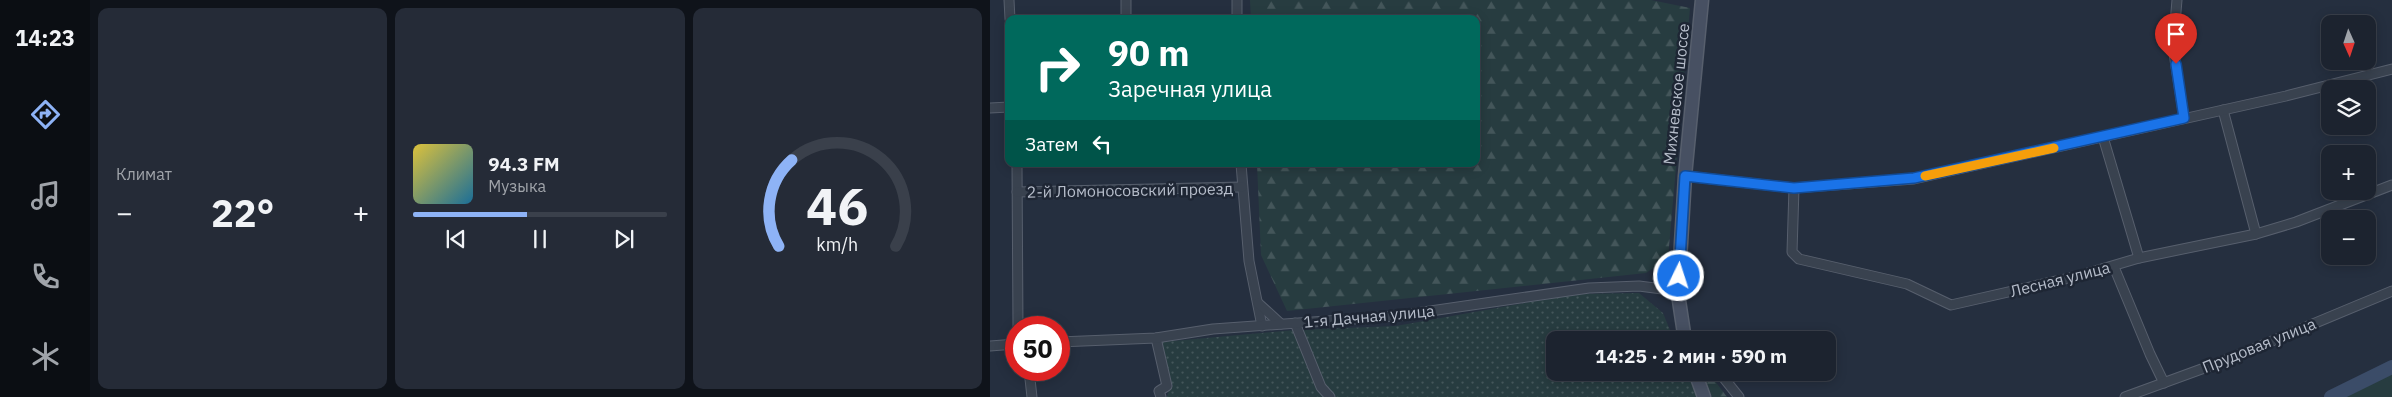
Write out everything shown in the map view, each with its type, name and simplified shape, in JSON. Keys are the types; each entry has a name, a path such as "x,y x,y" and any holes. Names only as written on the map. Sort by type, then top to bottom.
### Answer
{"main road":[{"name":"Михневское шоссе","path":"1683,331 1678,294 1685,176 1702,0"},
{"path":"1698,381 1704,397"}],"street":[{"path":"1009,0 1010,15"},
{"path":"1126,0 1126,15"},
{"path":"1237,0 1238,15"},
{"path":"2177,0 2173,47 2184,118"},
{"path":"1685,176 1794,188 1914,178 2223,110 2392,69"},
{"path":"990,108 1005,109"},
{"path":"2223,110 2256,234"},
{"path":"2104,137 2139,258"},
{"path":"1017,167 1018,316"},
{"path":"1241,167 1249,262 1262,326"},
{"name":"Лесная улица","path":"1794,188 1792,252 1799,258 1907,284 1951,305 2114,266 2139,258 2256,234 2296,222 2392,185"},
{"name":"2-й Ломоносовский проезд","path":"1017,192 1242,188"},
{"path":"2114,266 2164,383"},
{"name":"1-я Дачная улица","path":"1070,342 1156,338 1213,329 1396,316 1589,288 1639,286 1670,290 1678,294"},
{"name":"Прудовая улица","path":"2125,397 2229,359 2392,292"},
{"path":"1258,303 1281,324"},
{"path":"1295,322 1321,387 1330,397"},
{"path":"1681,325 1686,331"},
{"path":"1156,338 1167,386 1159,391 1161,397"},
{"path":"990,346 1005,345"},
{"path":"1030,381 1032,397"},
{"path":"1726,381 1739,397"}],"green space":[{"path":"1250,0 1651,0 1690,8 1668,258 1646,273 1287,311 1261,255 1257,167 1480,167 1480,15 1251,15"},
{"path":"1639,293 1663,313 1670,331 1546,331 1546,381 1690,381 1697,397 1167,397 1171,383 1162,342 1295,330 1396,326 1574,294"},
{"path":"2392,373 2392,397 2341,397"},
{"path":"1706,381 1715,381 1727,397 1712,397"}],"waterway":[{"path":"2331,397 2392,367"}],"slow traffic":[{"path":"1925,176 2054,148"}],"route":[{"path":"1679,276 1685,176 1794,188 1914,178 2104,137 2184,118 2176,64"}]}
